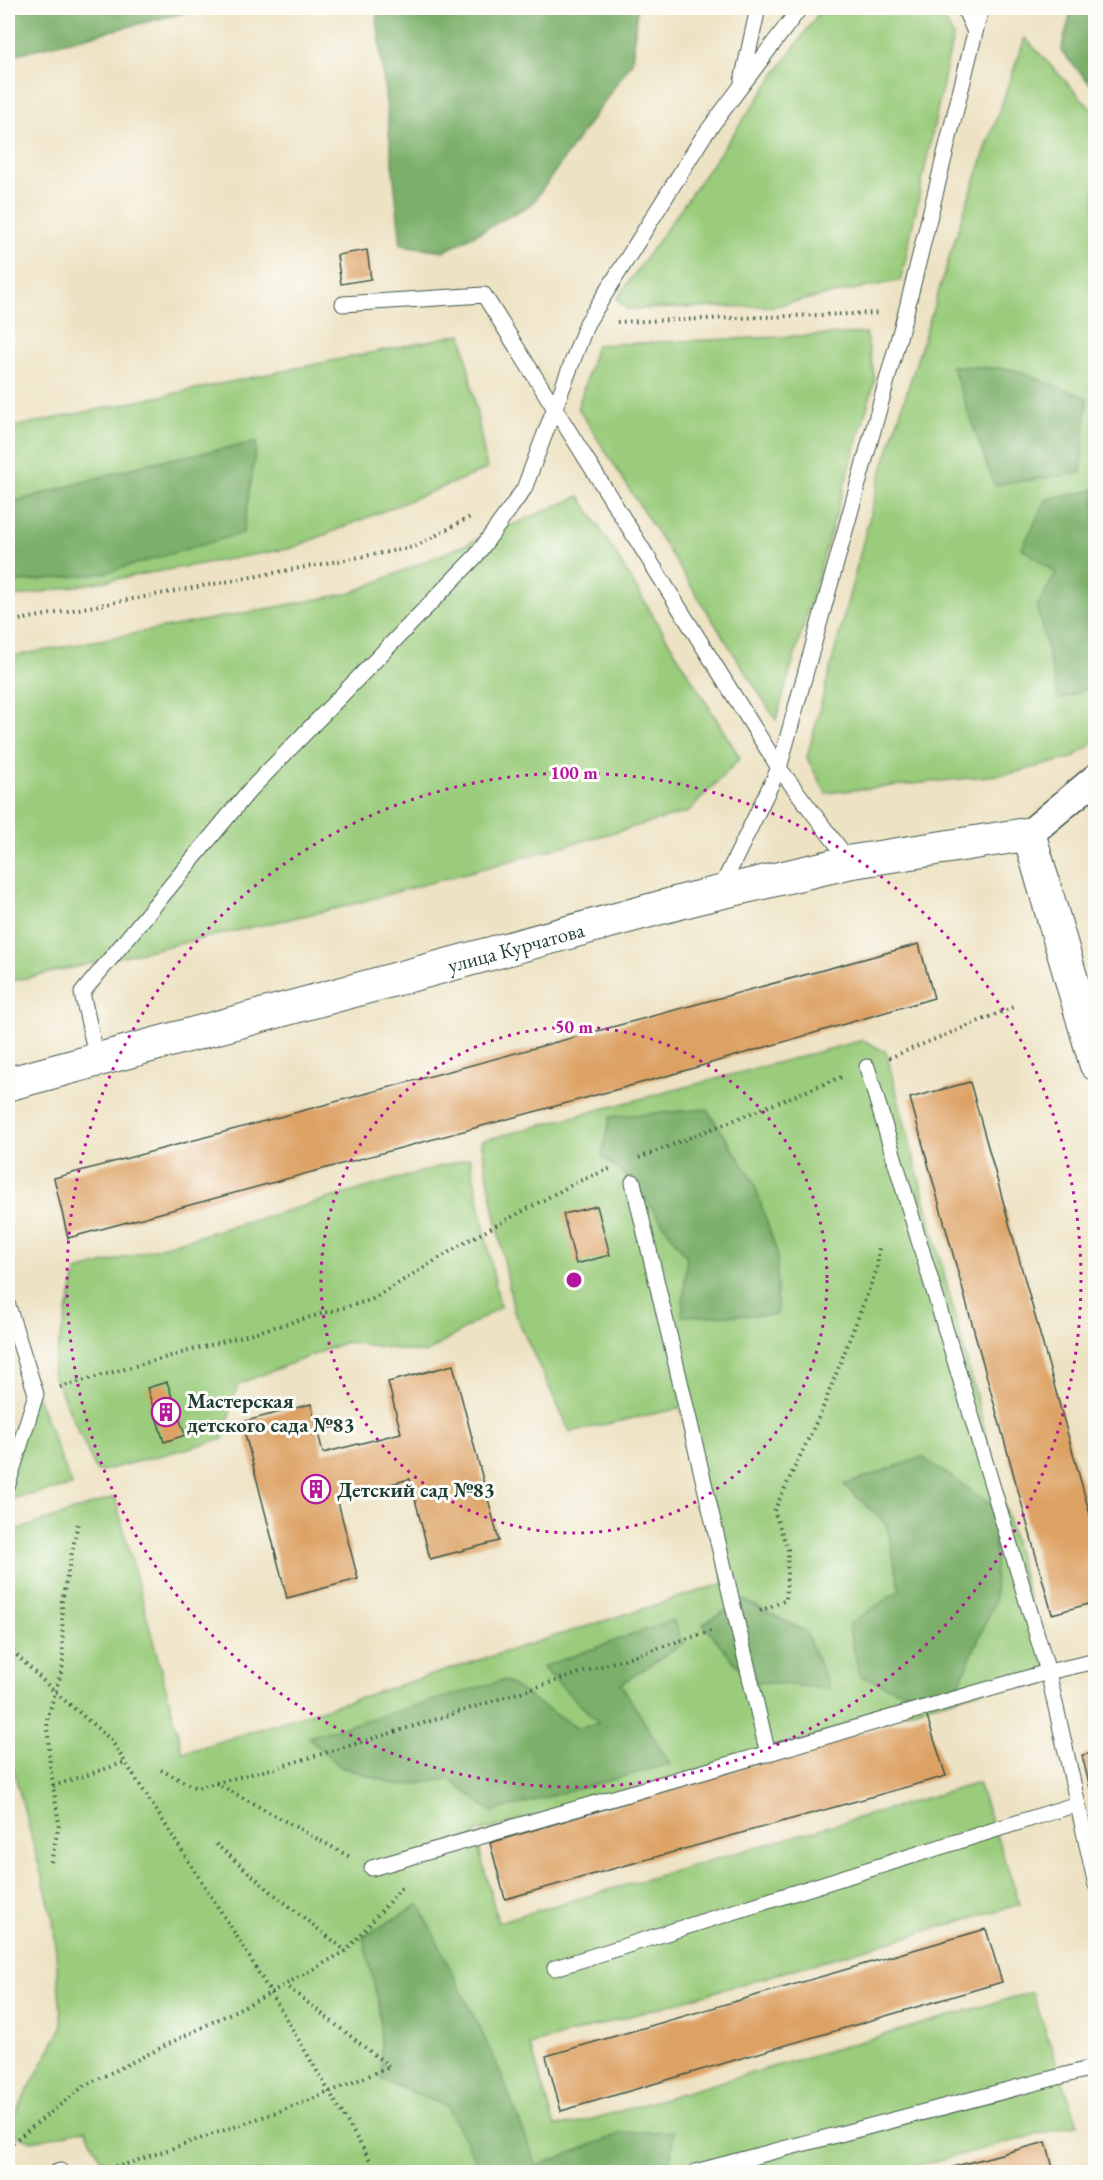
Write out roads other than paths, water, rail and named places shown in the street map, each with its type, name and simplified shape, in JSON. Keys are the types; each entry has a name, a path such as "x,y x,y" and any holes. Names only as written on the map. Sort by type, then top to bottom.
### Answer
{"street":[{"path":"1095,778 1029,834 1095,1064"},
{"name":"улица Курчатова","path":"8,1084 696,898 850,862 1029,834"}],"lane":[{"path":"741,87 758,8"},
{"path":"97,1059 82,993 249,791 476,556 524,489 587,323 703,137 800,8"},
{"path":"964,8 975,32"},
{"path":"719,893 779,768 906,312 981,8"},
{"path":"343,304 484,295 779,768 850,862"},
{"path":"867,1067 1048,1672 1095,1885"},
{"path":"633,1182 768,1754"},
{"path":"8,1306 36,1394 8,1484"},
{"path":"372,1868 1048,1672 1095,1661"},
{"path":"555,1968 1077,1804"},
{"path":"695,2172 1095,2067"}],"place":[{"name":"Мастерская детского сада №83","path":"166,1412"},
{"name":"Детский сад №83","path":"316,1489"}]}
